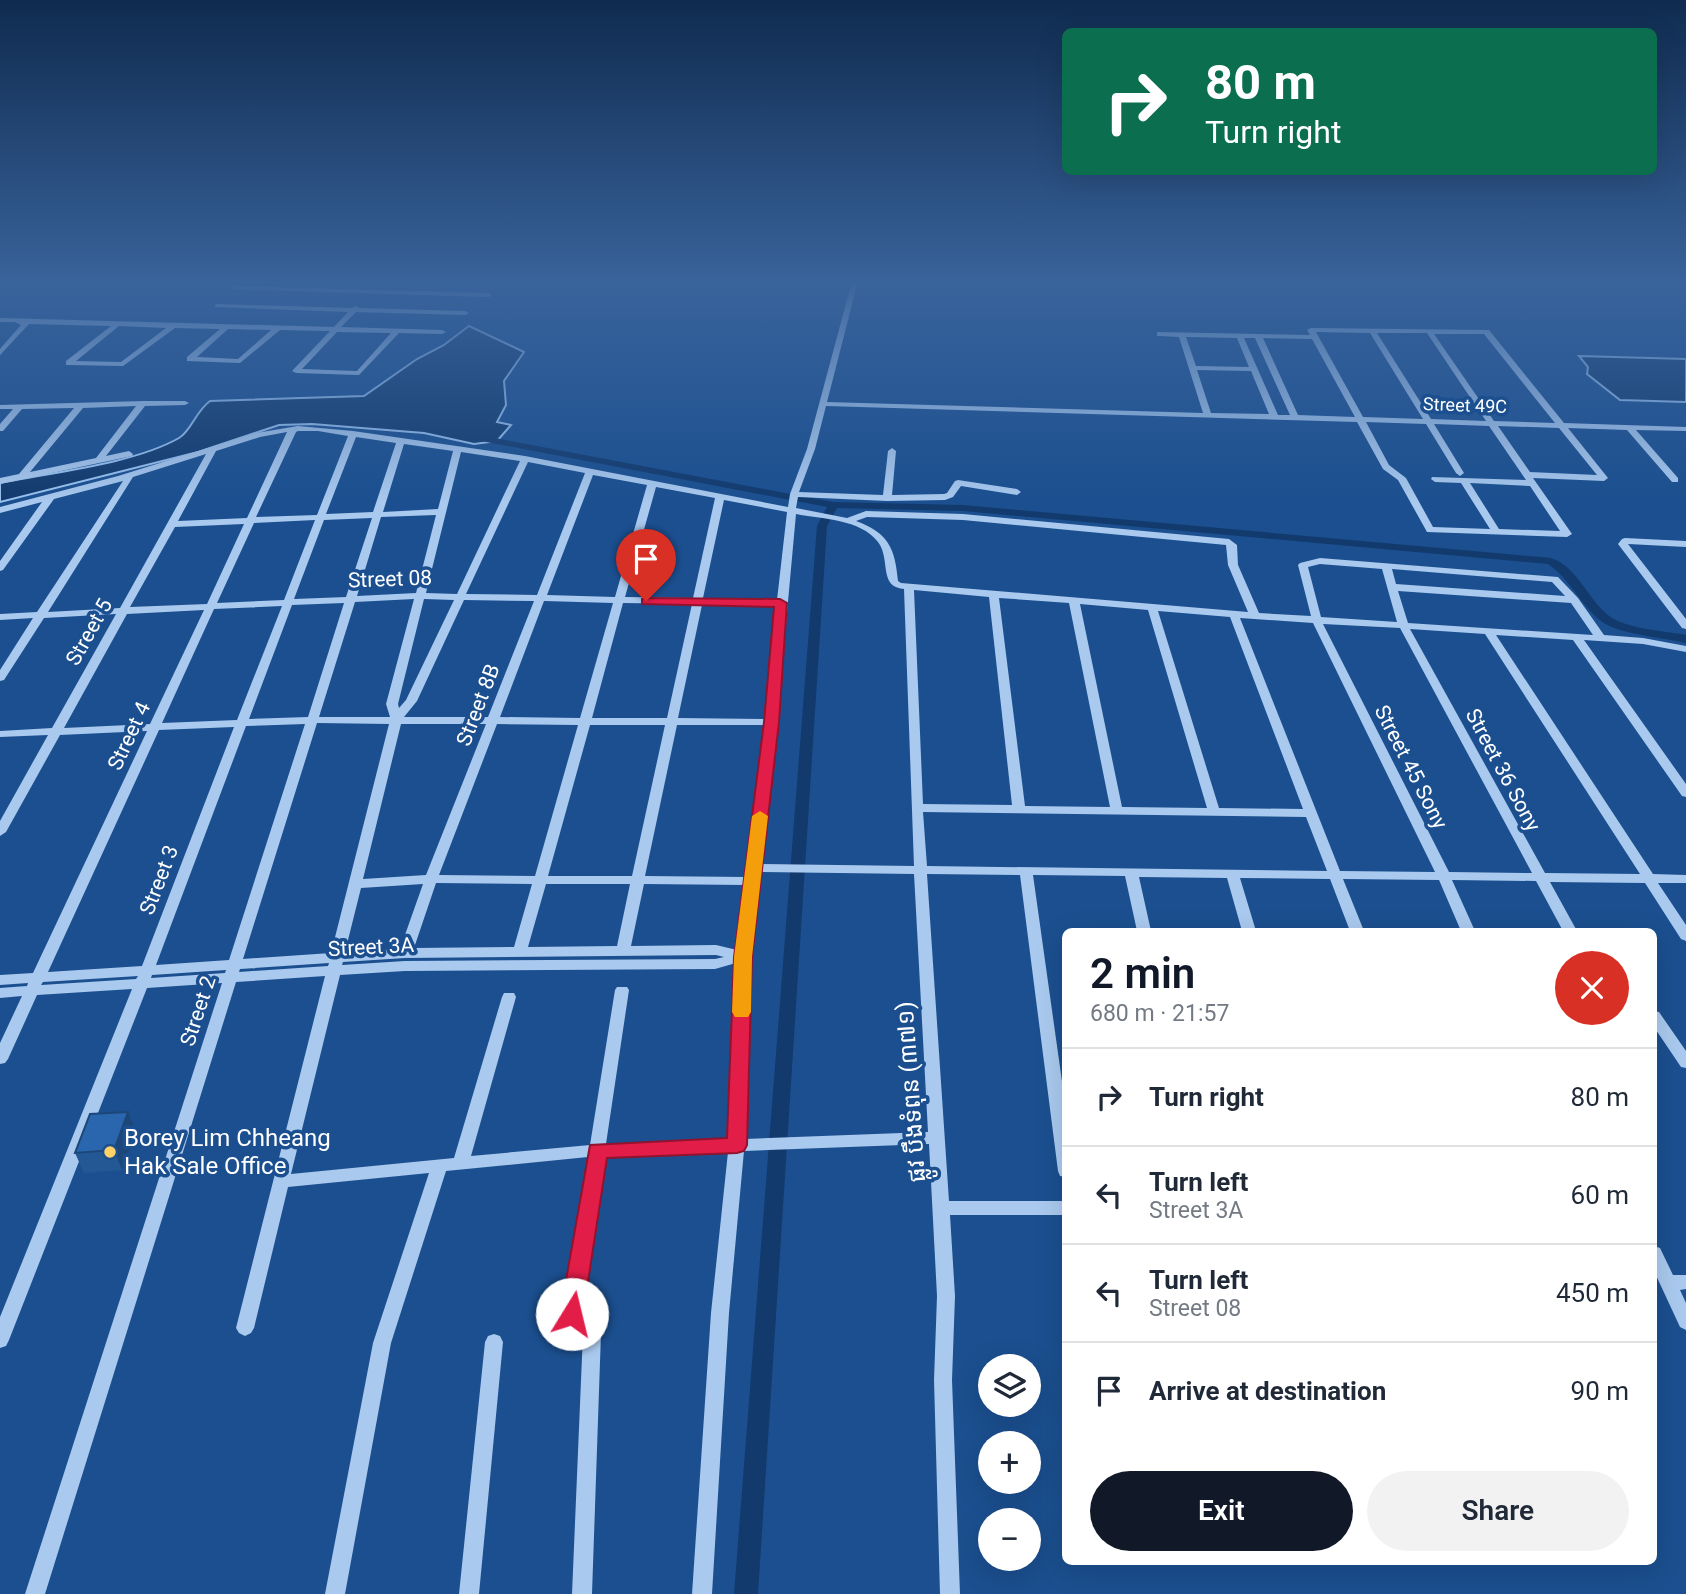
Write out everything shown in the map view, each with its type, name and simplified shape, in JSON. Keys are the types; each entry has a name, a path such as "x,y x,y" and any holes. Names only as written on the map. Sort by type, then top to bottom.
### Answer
{"street":[{"path":"79,355 69,363 123,364 134,355"},
{"path":"194,355 190,359 240,361 246,355"},
{"path":"310,355 296,371 359,373 375,355"},
{"path":"702,1594 720,1313 737,1145 743,957 771,722 780,603 793,501 811,449 835,355"},
{"path":"1188,355 1207,414"},
{"path":"1248,355 1274,416"},
{"path":"1267,355 1294,416"},
{"path":"1325,355 1386,467 1402,478 1430,530 1567,534 1446,355"},
{"path":"1388,355 1497,533"},
{"path":"1435,480 1462,477 1604,478 1504,355"},
{"path":"1192,369 1273,370"},
{"path":"0,407 185,402"},
{"path":"99,460 143,404"},
{"name":"Street 49C","path":"822,404 1491,421 1686,429"},
{"path":"22,476 81,405"},
{"path":"0,429 20,406"},
{"path":"1629,426 1675,480"},
{"path":"0,510 130,476 252,438 293,429 353,433 458,448 720,497 793,501 945,497 950,495 958,483 1017,492"},
{"name":"Street 4","path":"0,1059 293,429"},
{"name":"Street 3","path":"0,1340 145,977 353,433"},
{"name":"Street 2","path":"35,1594 401,440"},
{"path":"396,719 392,704 458,448"},
{"name":"Street 5","path":"0,832 212,451"},
{"path":"887,498 892,451"},
{"path":"0,481 129,454"},
{"path":"245,1328 396,719 411,701 525,459"},
{"name":"Street 8B","path":"405,953 492,719 590,471"},
{"path":"0,678 130,476"},
{"path":"520,951 652,484"},
{"path":"613,955 639,880 720,497"},
{"path":"0,568 50,498"},
{"path":"793,501 819,516 848,521 880,535 886,543 893,582 908,588 1255,617 1643,641 1686,649"},
{"path":"171,524 443,512"},
{"path":"848,521 866,514 963,517 1230,542 1233,565 1255,617"},
{"path":"1686,544 1625,541 1623,544 1686,626"},
{"name":"Street 45 Sony","path":"1386,566 1320,561 1303,565 1317,621 1444,876 1467,928"},
{"path":"1386,566 1543,577 1560,582 1601,638"},
{"name":"Street 36 Sony","path":"1386,566 1404,627 1568,928"},
{"path":"1391,587 1574,600"},
{"name":"ផ្លូវ បឹងទំពុន (៣៧១)","path":"908,588 916,808 946,1296 943,1380 950,1594"},
{"name":"Street 08","path":"0,617 421,596 780,603"},
{"path":"994,596 1020,810"},
{"path":"1074,601 1117,811"},
{"path":"1152,608 1213,812"},
{"path":"1234,615 1356,928"},
{"path":"1490,632 1686,936"},
{"path":"1577,638 1686,793"},
{"path":"0,734 313,720 771,722"},
{"path":"916,808 1311,813"},
{"path":"354,884 431,879 639,880 753,875 772,868 1686,879"},
{"path":"1026,871 1062,1141"},
{"path":"1131,872 1143,928"},
{"path":"1232,873 1248,928"},
{"name":"Street 3A","path":"0,980 35,984 432,959 716,950 743,957"},
{"name":"Street 3A","path":"501,958 520,951 613,955 715,964 743,957"},
{"name":"Street 3A","path":"335,964 405,953 432,959"},
{"name":"Street 3A","path":"0,993 35,984"},
{"path":"572,1314 622,990"},
{"path":"461,1163 509,998"},
{"path":"1657,1020 1686,1063"},
{"path":"281,1181 598,1150 936,1138"},
{"path":"335,1594 382,1343 440,1165"},
{"path":"942,1208 1062,1208"},
{"path":"1657,1257 1678,1283 1686,1322"},
{"path":"582,1594 592,1333"},
{"path":"469,1594 494,1342"}],"water":[{"path":"424,355 522,355 504,381 506,405 497,422 511,425 497,441 474,444 424,433 312,424 279,425 198,452 0,502 0,483 116,461 179,438 210,401 364,396"},
{"path":"1579,356 1686,359 1686,402 1620,400 1587,374 1588,367"}],"building":[{"path":"128,1112 114,1150 75,1153 90,1114"}],"waterway":[{"path":"479,438 833,505"},
{"path":"746,1594 822,526 833,505"},
{"path":"833,505 963,508 1551,561 1567,574 1592,606 1607,620 1686,639"}],"slow traffic":[{"path":"741,1012 743,957 760,816"}],"place":[{"name":"Borey Lim Chheang Hak Sale Office","path":"110,1152"}],"route":[{"path":"572,1314 598,1150 737,1145 743,957 771,722 780,603 646,601"}]}
